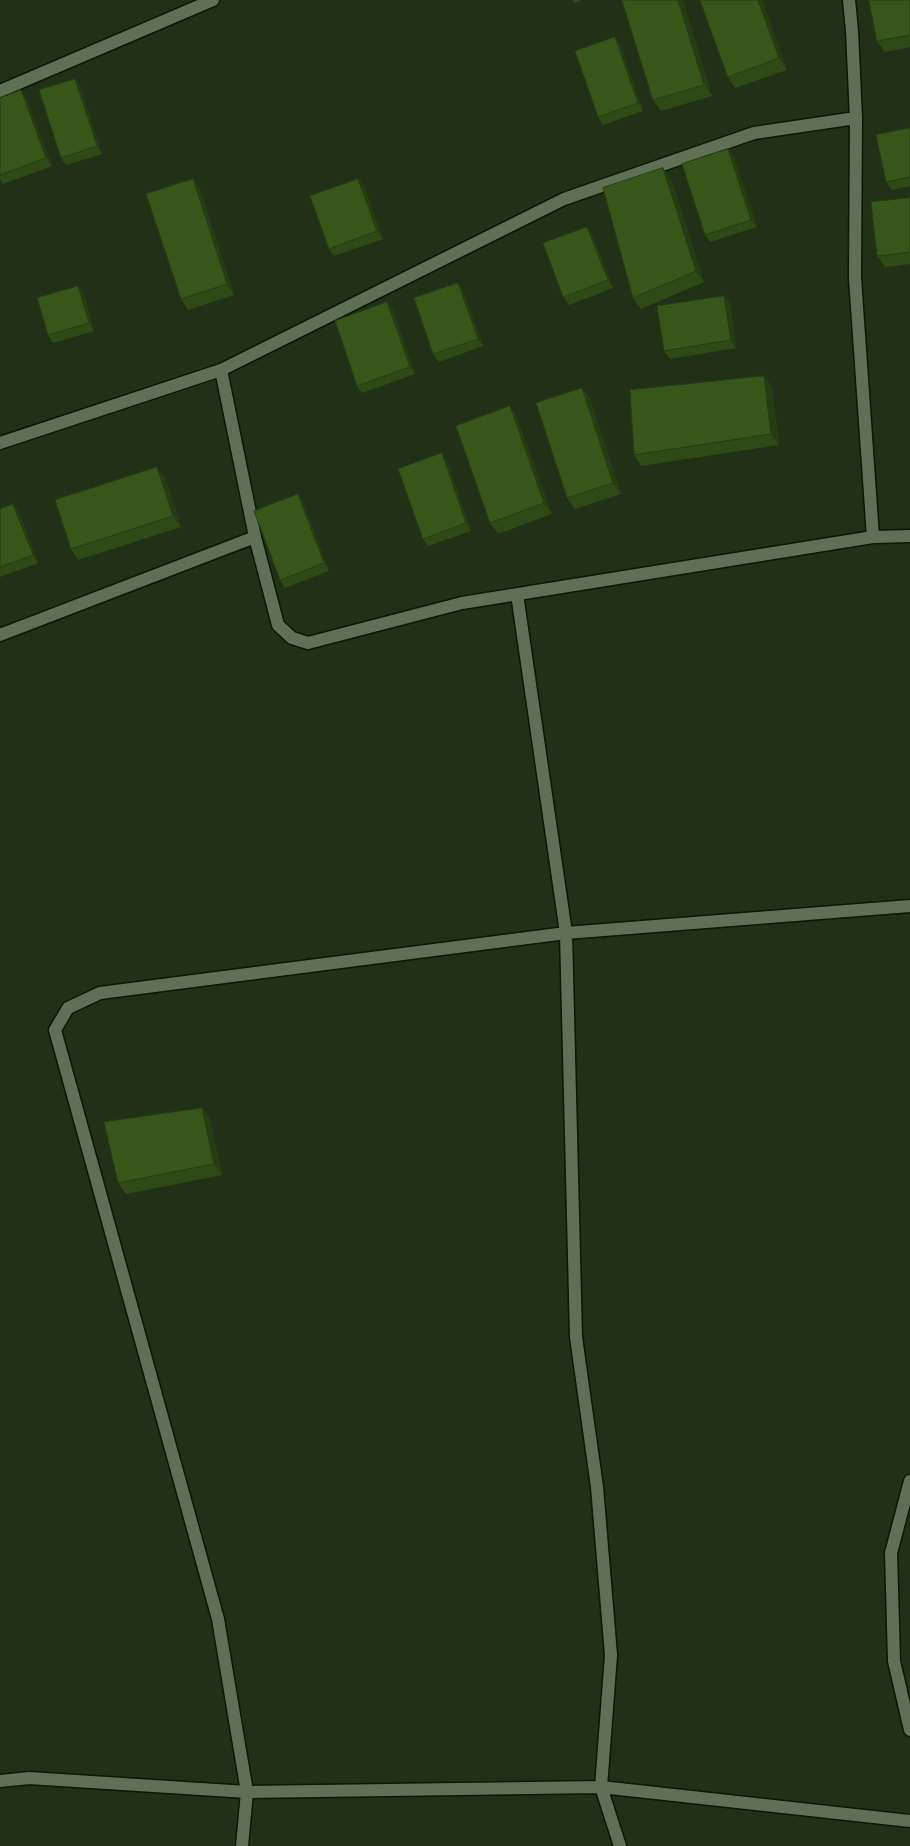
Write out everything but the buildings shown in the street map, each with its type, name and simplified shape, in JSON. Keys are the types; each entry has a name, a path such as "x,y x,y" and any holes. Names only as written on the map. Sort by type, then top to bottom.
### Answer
{"street":[{"path":"0,91 213,0"},
{"path":"848,0 852,31 856,118 855,278 873,537"},
{"path":"0,443 221,370 564,199 754,133 856,118"},
{"path":"221,370 255,537 278,625 292,638 308,642 462,603 873,537 910,536"},
{"path":"0,635 255,537"},
{"path":"517,594 566,933 576,1337 597,1486 611,1656 602,1787 620,1846"},
{"path":"242,1846 247,1792 218,1619 55,1030 68,1008 100,993 566,933 910,906"},
{"path":"910,1481 892,1553 894,1661 910,1730"},
{"path":"0,1781 28,1778 247,1792 602,1787 910,1821"}]}
